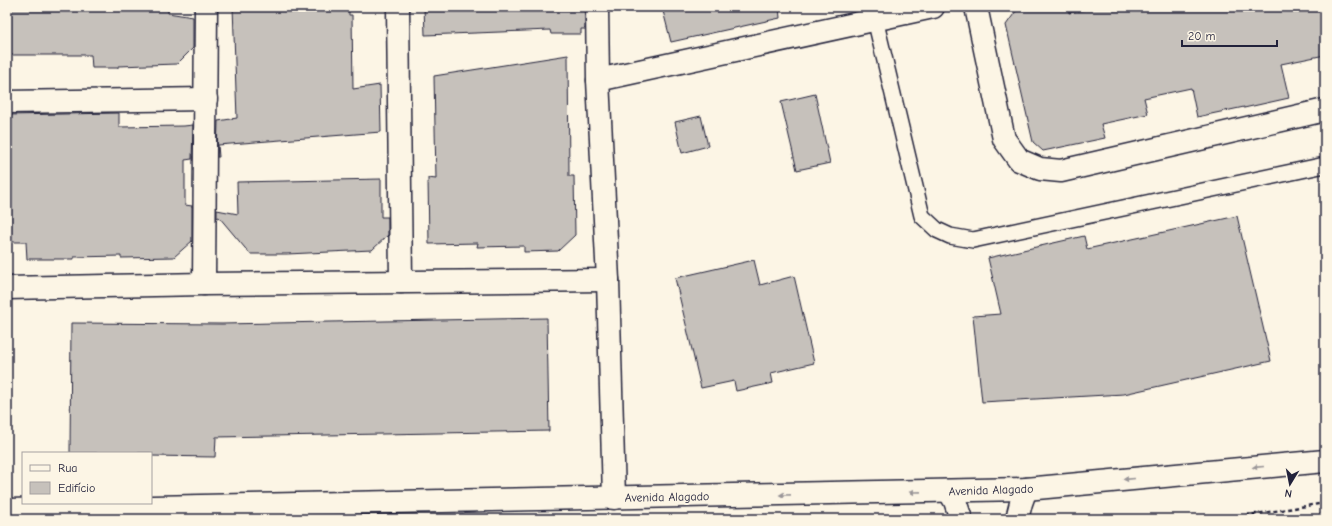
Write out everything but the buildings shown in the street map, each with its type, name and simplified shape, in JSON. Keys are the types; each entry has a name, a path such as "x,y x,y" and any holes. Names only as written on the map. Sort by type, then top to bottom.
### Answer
{"street":[{"path":"204,284 206,7"},
{"path":"398,7 402,282"},
{"path":"597,7 598,80 608,280 614,498"},
{"path":"598,80 933,7"},
{"path":"976,7 1004,139 1019,160 1040,169 1061,171 1325,110"},
{"path":"7,102 206,99"},
{"path":"7,288 204,284 608,280"},
{"name":"Avenida Alagado","path":"7,510 1026,489 1325,461"},
{"path":"1017,519 1026,489"},
{"path":"949,491 955,501 961,519"}],"lane":[{"path":"875,19 922,216 937,230 950,236 973,240 1325,165"}],"path":[{"path":"1225,519 1325,503"}]}
